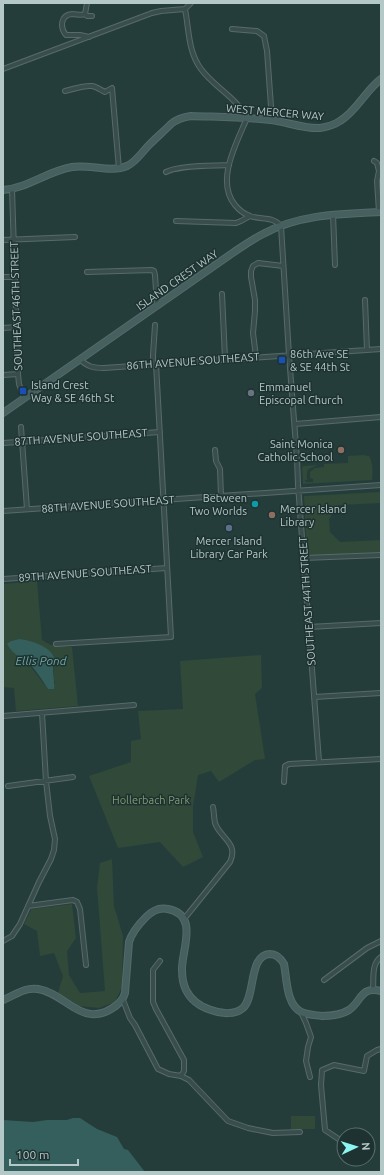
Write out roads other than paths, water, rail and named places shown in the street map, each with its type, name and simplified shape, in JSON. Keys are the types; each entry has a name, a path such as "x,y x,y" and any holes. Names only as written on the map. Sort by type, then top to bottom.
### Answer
{"street":[{"path":"85,14 87,3"},
{"path":"3,69 152,13 185,10 191,3"},
{"path":"185,10 196,62 208,77 241,107 247,118 229,165 226,179 226,185 230,198 239,210 250,216 274,220 282,226"},
{"path":"89,37 80,35 66,35 62,29 62,22 71,14 85,14 87,16 92,16"},
{"path":"232,29 257,31 264,36 267,51 272,120"},
{"name":"WEST MERCER WAY","path":"119,169 134,161 171,124 183,117 191,116 272,120 320,128 330,126 341,121 381,79"},
{"path":"3,190 29,184 60,170 73,167 83,166 119,169 112,88 105,92 93,86 80,87 65,91"},
{"path":"374,161 377,163 379,171 377,181 380,212"},
{"path":"166,172 179,168 229,165"},
{"name":"SOUTHEAST 46TH STREET","path":"12,189 18,374 19,384 24,398"},
{"name":"ISLAND CREST WAY","path":"3,413 263,233 311,218 333,214 380,212"},
{"path":"333,214 334,266"},
{"path":"176,221 236,223 250,216"},
{"name":"SOUTHEAST 44TH STREET","path":"282,226 289,355 319,761"},
{"path":"3,240 75,237"},
{"path":"256,357 253,333 256,311 251,282 251,271 253,266 258,263 283,266"},
{"path":"87,272 152,270 154,271 155,275 157,306"},
{"path":"3,277 14,277"},
{"path":"222,294 225,359"},
{"path":"365,300 367,350"},
{"path":"56,644 171,637 160,432 153,354 155,325"},
{"path":"3,328 16,327"},
{"name":"86TH AVENUE SOUTHEAST","path":"80,359 84,364 96,368 381,349"},
{"path":"4,374 18,374"},
{"path":"295,424 381,418"},
{"path":"20,427 27,509"},
{"name":"87TH AVENUE SOUTHEAST","path":"3,443 160,432"},
{"path":"214,450 216,461 220,468 221,496"},
{"name":"88TH AVENUE SOUTHEAST","path":"3,511 381,485"},
{"path":"304,558 381,555"},
{"name":"89TH AVENUE SOUTHEAST","path":"3,579 167,568"},
{"path":"309,627 381,623"},
{"path":"314,697 381,693"},
{"path":"3,716 134,705"},
{"path":"3,942 12,936 20,924 54,850 55,839 50,816 46,781 42,713"},
{"path":"284,782 285,766 289,764 319,761 381,759"},
{"path":"8,786 73,777"},
{"path":"184,919 230,862 232,857 233,853 231,845 219,831 215,823 213,807"},
{"path":"28,906 73,900 77,902 80,909 86,965"},
{"path":"300,1132 273,1133 228,1122 193,1083 182,1076 169,1074 158,1069 130,1018 123,1000 126,987 129,942 131,936 148,915 161,908 179,913 184,919 186,925 186,936 182,962 182,978 186,990 191,998 196,1003 212,1011 233,1013 241,1009 247,1003 257,963 262,956 266,954 273,954 277,956 284,964 291,1001 300,1012 311,1037 306,1061 310,1077"},
{"path":"324,980 367,948 381,941"},
{"path":"373,990 374,967 381,957"},
{"path":"160,961 153,970 153,1002 184,1060 184,1071 182,1076"},
{"path":"3,1000 28,989 40,989 54,995 80,1012 95,1014 109,1010 123,1000"},
{"path":"300,1012 312,1015 338,1015 352,1008 363,994 373,990 381,990"},
{"path":"336,1137 325,1130 321,1085 322,1070 334,1065 364,1071 367,1056 381,1049"}],"water":[{"name":"Ellis Pond","path":"19,639 39,644 49,650 52,654 54,658 54,689 48,689 32,667 13,652 7,644 11,641"},
{"path":"80,1118 97,1129 117,1137 124,1149 128,1150 145,1172 3,1172 3,1120 33,1122 67,1120"}],"place":[{"name":"86th Ave SE & SE 44th St","path":"282,360"},
{"name":"Island Crest Way & SE 46th St","path":"23,391"},
{"name":"Emmanuel Episcopal Church","path":"251,393"},
{"name":"Saint Monica Catholic School","path":"341,450"},
{"name":"Between Two Worlds","path":"255,504"},
{"name":"Mercer Island Library","path":"272,515"},
{"name":"Mercer Island Library Car Park","path":"229,528"}],"park label":[{"name":"Hollerbach Park","path":"151,800"}]}
